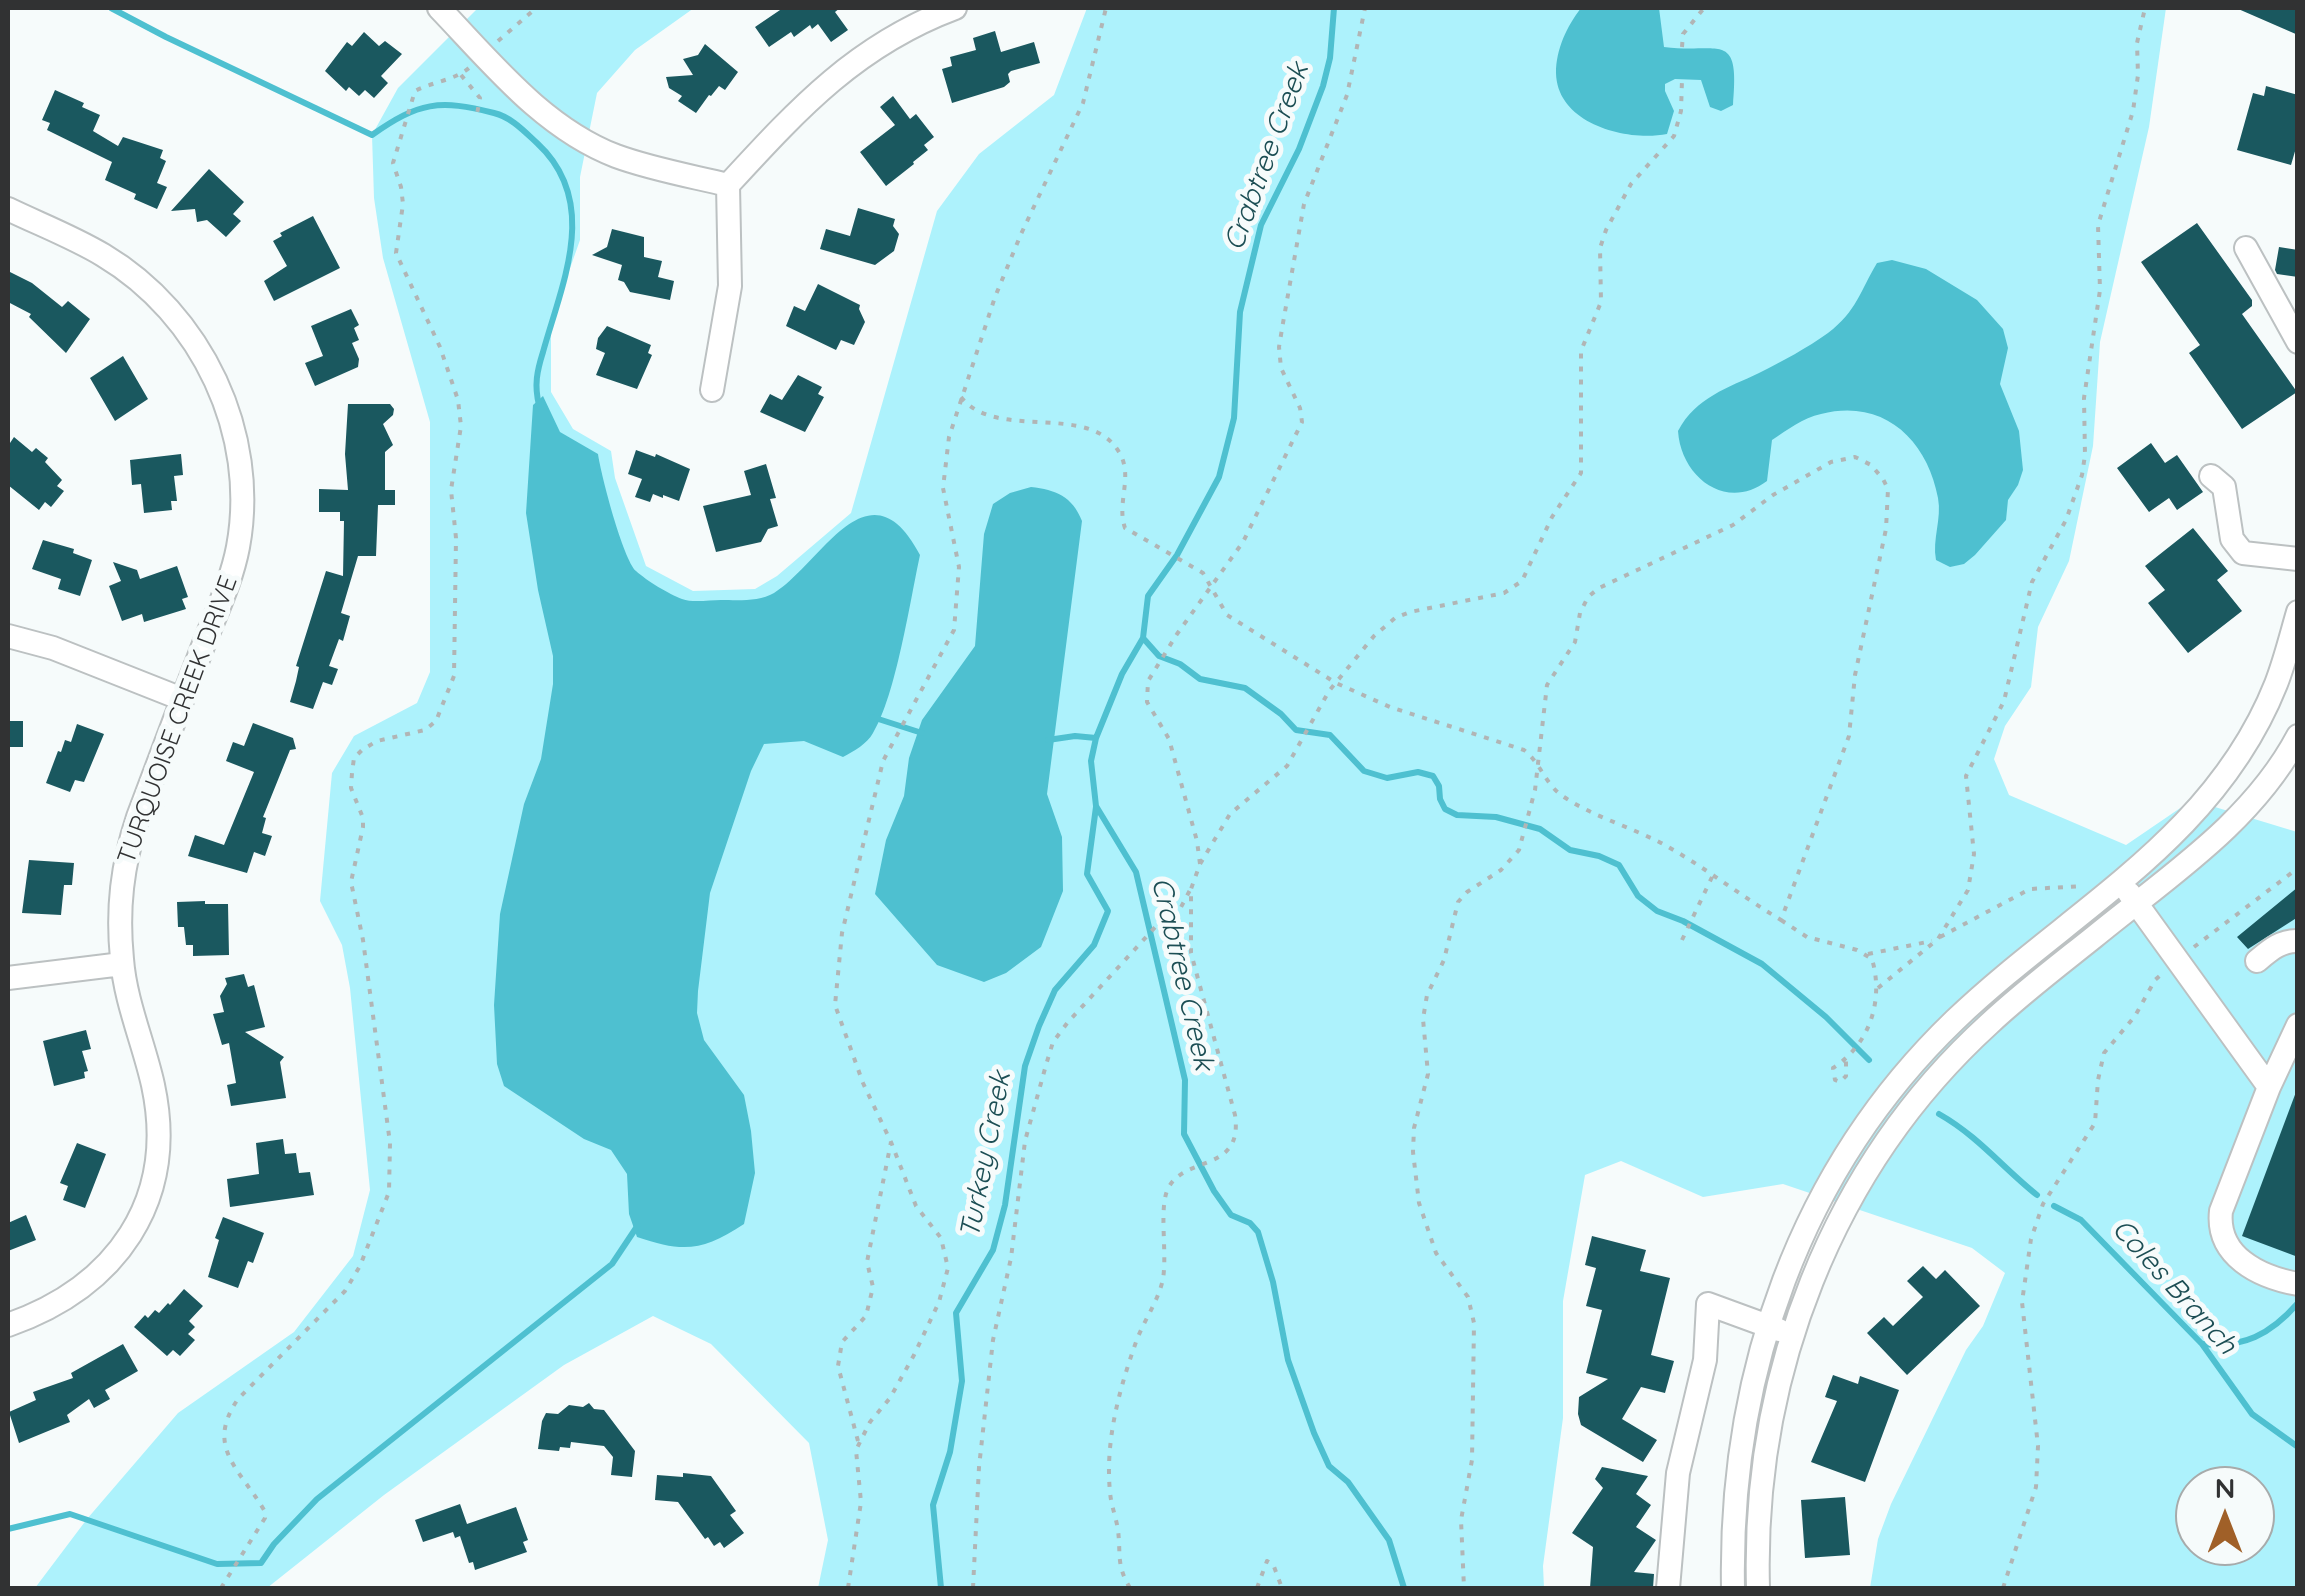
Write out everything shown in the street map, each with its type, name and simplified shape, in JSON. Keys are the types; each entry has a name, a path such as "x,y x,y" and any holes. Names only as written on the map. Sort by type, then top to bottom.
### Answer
{"street":[{"path":"439,8 504,76 570,132 614,155 728,185"},
{"path":"712,390 730,286 728,185 834,74 924,19 955,8"},
{"name":"TURQUOISE CREEK DRIVE","path":"8,209 103,255 174,315 196,344 220,387 240,460 242,525 232,570 126,854 120,913 122,964 153,1082 160,1126 158,1164 148,1200 126,1242 91,1281 8,1325"},
{"path":"2246,248 2298,342"},
{"path":"2211,476 2224,486 2232,539 2243,553 2298,559"},
{"path":"1733,1588 1736,1490 1750,1396 1766,1325 1826,1188 1892,1091 1954,1021 2121,883 2190,820 2242,749 2276,683 2298,612"},
{"path":"8,636 69,654 182,699"},
{"path":"1758,1588 1758,1512 1766,1441 1792,1334 1832,1232 1876,1157 1987,1025 2169,880 2233,822 2278,768 2298,736"},
{"path":"2121,883 2269,1088"},
{"path":"2256,961 2273,948 2290,940 2298,941"},
{"path":"8,978 122,964"},
{"path":"2298,1025 2221,1211 2219,1228 2224,1242 2238,1258 2271,1279 2298,1284"},
{"path":"1668,1588 1678,1473 1705,1360 1708,1304 1792,1334"}],"path":[{"path":"859,1444 914,1355 939,1302 948,1268 941,1238 916,1206 892,1142 863,1083 835,1005 842,933 883,762 954,630 959,567 943,488 949,437 1021,234 1082,104 1106,8"},
{"path":"1200,864 1170,739 1147,702 1148,680 1243,542 1302,422 1300,408 1281,368 1279,347 1304,204 1346,95 1365,8"},
{"path":"1682,47 1683,34 1704,8"},
{"path":"1878,988 1938,938 1960,905 1974,854 1966,790 1970,766 2004,701 2032,582 2066,520 2082,475 2084,398 2100,290 2098,225 2133,111 2138,32 2145,8"},
{"path":"461,75 480,98 478,114"},
{"path":"973,1588 983,1410 992,1340 1011,1258 1018,1180 1028,1126 1053,1042 1126,957 1159,923 1179,911 1200,864 1230,814 1286,766 1336,683 1374,636 1395,618 1428,607 1479,600 1504,592 1514,588 1526,574 1552,517 1582,468 1581,351 1600,302 1602,240 1639,172 1674,136 1682,111 1682,80"},
{"path":"221,1588 265,1518 264,1510 225,1448 225,1417 238,1398 345,1291 360,1266 389,1192 390,1143 363,940 351,882 363,818 351,788 354,758 377,742 425,730 436,721 454,676 456,538 451,490 461,426 458,400 440,347 396,253 403,204 394,164 408,106"},
{"path":"961,397 969,407 994,417 1082,427 1102,435 1117,448 1126,464 1121,517 1126,528 1203,573 1227,615 1336,683 1390,707 1524,750 1547,783 1563,797 1668,846 1807,937 1868,954 1923,944 2030,890 2092,886"},
{"path":"1464,1588 1461,1538 1472,1460 1474,1323 1468,1297 1446,1269 1429,1236 1415,1174 1414,1128 1428,1074 1423,1018 1427,995 1444,960 1458,902 1502,870 1519,850 1538,767 1547,685 1576,642 1580,613 1588,597 1599,588 1733,525 1816,469 1846,457 1864,460 1883,479 1888,489 1888,510 1856,676 1849,736 1781,920"},
{"path":"2002,1588 2036,1487 2037,1430 2022,1302 2031,1239 2044,1204 2095,1123 2104,1054 2135,1016 2155,980 2298,868"},
{"path":"1682,940 1712,877"},
{"path":"1130,1588 1119,1570 1118,1530 1110,1495 1111,1428 1136,1343 1160,1288 1166,1194 1183,1175 1224,1154 1234,1142 1236,1127 1191,954 1191,889"},
{"path":"1846,1059 1866,1032 1876,1008 1878,988 1868,954"},
{"path":"848,1588 861,1502 856,1480 859,1444 838,1366 842,1342 866,1316 872,1287 870,1243 892,1142"},
{"path":"1257,1588 1267,1561 1282,1588"}],"shaded area":[{"path":"478,8 694,8 635,50 597,93 580,177 580,240 551,322 551,392 573,429 611,451 615,478 646,566 693,591 755,589 777,576 851,513 937,211 979,154 1054,95 1087,8 2166,8 2149,127 2100,342 2093,446 2069,561 2038,627 2031,687 2005,726 1994,759 2009,795 2126,845 2192,800 2297,832 2297,1588 1870,1588 1878,1539 1891,1504 1966,1350 1983,1326 2005,1273 1972,1248 1783,1184 1703,1197 1621,1161 1585,1175 1563,1301 1563,1418 1543,1566 1544,1588 818,1588 828,1540 809,1443 711,1344 653,1316 564,1365 384,1495 267,1588 35,1588 87,1519 178,1413 294,1332 353,1256 370,1190 350,988 342,945 320,901 332,773 354,736 417,703 430,672 430,422 383,258 374,198 372,135 398,88"},
{"path":"1581,8 1659,8 1664,47 1712,48 1729,55 1733,65 1733,105 1721,111 1710,107 1701,80 1675,79 1665,84 1674,111 1667,134 1615,132 1581,117 1559,91 1556,73 1563,38"},
{"path":"1892,260 1926,269 1977,300 2003,329 2008,348 2000,384 2019,431 2023,470 2008,500 2006,520 1975,555 1964,564 1950,567 1936,560 1938,498 1924,458 1899,428 1882,418 1843,411 1802,421 1772,440 1767,481 1736,493 1708,485 1687,463 1681,448 1678,431 1694,410 1714,395 1828,333 1852,309 1877,263"},
{"path":"543,396 560,432 598,454 613,516 636,571 682,599 741,600 768,596 792,579 846,527 864,517 882,516 901,528 920,555 889,696 873,733 843,757 804,741 764,744 751,771 710,893 697,1013 704,1040 744,1095 755,1173 744,1224 717,1240 693,1247 668,1246 637,1237 629,1214 627,1174 611,1150 584,1139 504,1086 497,1064 494,1005 500,914 524,804 541,759 553,684 553,656 526,513 533,405"},
{"path":"1031,487 1062,496 1082,521 1047,794 1062,837 1063,891 1041,947 1006,973 984,982 937,965 875,894 886,840 904,796 909,758 922,720 975,646 984,534 993,504 1010,493"}],"building":[{"path":"783,8 840,8 835,12 848,30 831,42 818,24 812,29 810,25 794,37 791,32 769,47 755,27"},
{"path":"2236,8 2298,8 2298,35"},
{"path":"995,31 1001,52 1034,42 1040,63 1011,71 1010,82 1004,87 952,103 942,69 952,66 950,57 976,50 973,38"},
{"path":"364,32 379,46 385,41 402,54 381,76 388,83 374,98 365,90 359,96 349,87 346,91 325,71 347,42 352,46"},
{"path":"705,44 738,72 725,90 719,86 709,95 696,113 678,101 682,96 669,88 666,77 693,75 683,59 698,55"},
{"path":"2266,86 2298,95 2298,141 2291,165 2237,150 2253,93 2264,96"},
{"path":"55,90 100,115 93,131 118,146 123,137 163,150 160,158 166,161 157,183 167,187 157,209 105,180 112,162 47,130 50,123 42,120"},
{"path":"893,96 910,119 916,114 934,137 924,145 928,150 886,186 860,152 895,125 880,107"},
{"path":"209,169 244,202 233,214 241,221 226,237 207,220 197,222 195,209 171,211"},
{"path":"858,208 895,219 893,226 899,234 894,251 875,265 820,249 826,229 850,236"},
{"path":"313,216 340,268 274,301 264,281 287,266 273,241 282,236 280,233"},
{"path":"2197,223 2252,300 2252,306 2242,314 2297,392 2242,429 2189,353 2200,345 2141,262"},
{"path":"612,229 644,237 644,257 662,261 658,277 674,281 670,300 630,292 618,280 622,265 592,255 607,247"},
{"path":"2279,247 2298,250 2298,277 2277,274"},
{"path":"8,271 32,283 62,307 68,301 90,319 66,353 29,317 31,314 8,302"},
{"path":"818,284 860,305 865,322 854,345 841,340 836,350 786,326 794,306 805,311"},
{"path":"351,309 359,325 354,328 359,340 352,343 358,367 315,386 305,363 323,356 311,326"},
{"path":"607,326 651,345 648,353 652,355 637,389 596,375 605,353 596,349 598,338"},
{"path":"123,356 148,399 115,421 90,378"},
{"path":"798,375 822,387 818,394 824,397 805,432 760,412 770,394 782,400"},
{"path":"348,404 390,404 394,409 383,424 393,445 385,452 385,490 395,490 395,505 378,505 376,556 358,556 341,613 350,616 343,641 339,639 329,666 338,669 332,685 323,682 313,709 290,702 299,667 296,666 326,571 343,576 344,521 340,521 340,512 319,512 319,489 348,490"},
{"path":"14,437 32,452 36,448 48,458 45,462 62,480 57,486 64,491 51,507 45,502 39,510 8,485 8,446"},
{"path":"2151,443 2165,463 2177,455 2203,492 2177,510 2169,498 2149,512 2117,468"},
{"path":"636,450 690,469 679,501 653,494 650,502 635,497 642,479 628,474"},
{"path":"181,454 183,475 174,476 177,501 171,501 172,510 144,513 141,484 132,485 130,460"},
{"path":"766,464 776,498 770,499 778,526 768,529 761,542 716,552 703,506 751,495 744,471"},
{"path":"2193,528 2228,571 2217,580 2242,611 2188,653 2148,603 2165,590 2145,566"},
{"path":"43,540 74,549 73,553 92,560 80,596 58,589 61,579 32,569"},
{"path":"113,562 137,570 140,579 177,566 188,597 182,599 186,609 144,622 142,614 122,621 109,586 121,581"},
{"path":"8,721 23,721 23,747 8,747"},
{"path":"253,723 293,738 296,749 290,750 263,817 266,818 262,833 272,836 265,856 254,852 247,873 188,856 195,835 224,845 254,772 226,761 233,742 244,746"},
{"path":"77,724 104,734 84,782 75,780 70,792 46,783 58,751 61,752 65,740 71,742"},
{"path":"29,860 74,863 72,885 64,885 61,915 22,913"},
{"path":"2298,887 2298,917 2248,949 2237,937"},
{"path":"177,902 228,904 229,955 193,956 193,945 186,945 184,927 178,927"},
{"path":"244,974 248,987 254,985 265,1027 245,1032 284,1057 280,1062 286,1098 231,1106 227,1085 236,1083 229,1043 222,1045 213,1014 224,1012 220,996 227,984 225,978"},
{"path":"86,1030 91,1049 82,1051 88,1071 84,1072 85,1078 54,1086 43,1041"},
{"path":"2298,1092 2298,1257 2242,1236"},
{"path":"283,1139 285,1154 296,1153 299,1173 310,1172 314,1195 230,1207 227,1179 259,1174 256,1143"},
{"path":"77,1143 106,1154 85,1208 63,1200 68,1186 60,1183"},
{"path":"26,1215 36,1240 8,1251 8,1223"},
{"path":"223,1217 264,1233 238,1288 208,1277"},
{"path":"1592,1236 1646,1250 1640,1271 1670,1278 1651,1355 1674,1361 1665,1393 1641,1387 1622,1419 1657,1440 1643,1462 1581,1425 1578,1414 1579,1397 1608,1379 1586,1373 1602,1310 1586,1306 1596,1268 1585,1265"},
{"path":"1923,1266 1936,1279 1945,1270 1980,1306 1907,1375 1867,1333 1884,1317 1893,1326 1923,1297 1907,1281"},
{"path":"184,1289 203,1306 189,1321 195,1327 188,1334 195,1340 180,1356 173,1350 167,1356 134,1327 145,1315 148,1318 155,1310 159,1313 170,1305"},
{"path":"123,1344 138,1371 105,1390 110,1399 94,1408 89,1399 67,1415 70,1422 19,1443 9,1412 36,1400 33,1392 73,1378 71,1373"},
{"path":"1833,1375 1858,1384 1860,1376 1899,1390 1865,1482 1811,1462 1837,1401 1825,1397"},
{"path":"589,1403 594,1409 604,1410 635,1451 632,1477 611,1475 613,1457 604,1446 571,1442 570,1448 560,1447 559,1451 538,1449 546,1413 558,1414 569,1405 583,1407"},
{"path":"1602,1467 1648,1476 1636,1494 1651,1505 1636,1527 1656,1540 1634,1572 1654,1574 1653,1588 1590,1588 1593,1547 1572,1533 1603,1488 1595,1479"},
{"path":"683,1473 711,1476 736,1511 730,1515 744,1533 724,1548 720,1542 714,1546 678,1502 655,1500 657,1475 683,1477"},
{"path":"1845,1497 1850,1555 1805,1558 1801,1500"},
{"path":"460,1504 467,1524 516,1507 528,1540 523,1542 527,1552 475,1570 460,1536 455,1538 453,1532 423,1542 415,1520"}],"waterway":[{"path":"111,8 372,135 417,110 444,105 500,115 537,143 556,166 568,191 572,217 566,271 538,372 539,405"},
{"name":"Crabtree Creek","path":"1334,8 1330,58 1323,86 1299,149 1261,225 1240,312 1234,418 1219,477 1177,555 1148,596 1143,638 1122,674 1096,738 1091,761 1096,806 1136,872 1185,1080 1184,1134 1231,1215 1250,1223 1258,1232 1273,1282 1288,1360 1314,1433 1329,1466 1348,1482 1389,1540 1404,1588"},
{"name":"Coles Branch","path":"1143,638 1159,656 1180,664 1200,679 1245,688 1296,730 1330,735 1364,771 1387,778 1418,772 1433,776 1445,809 1457,815 1496,817 1540,829 1570,850 1619,865 1638,896 1657,911 1762,964 1826,1017 1869,1060"},
{"path":"872,717 922,733"},
{"path":"1048,740 1096,738"},
{"name":"Turkey Creek","path":"941,1588 933,1505 950,1452 962,1381 956,1313 993,1250 1005,1205 1025,1066 1039,1026 1055,990 1094,945 1108,911 1087,874 1096,807"},
{"name":"Coles Branch","path":"1939,1114 1978,1142 2037,1195"},
{"name":"Coles Branch","path":"2054,1206 2081,1220 2202,1344 2252,1414 2298,1447"},
{"path":"8,1529 70,1514 217,1564 261,1563 317,1499 612,1264 638,1225"},
{"path":"2203,1344 2231,1344 2255,1337 2298,1303"}]}
